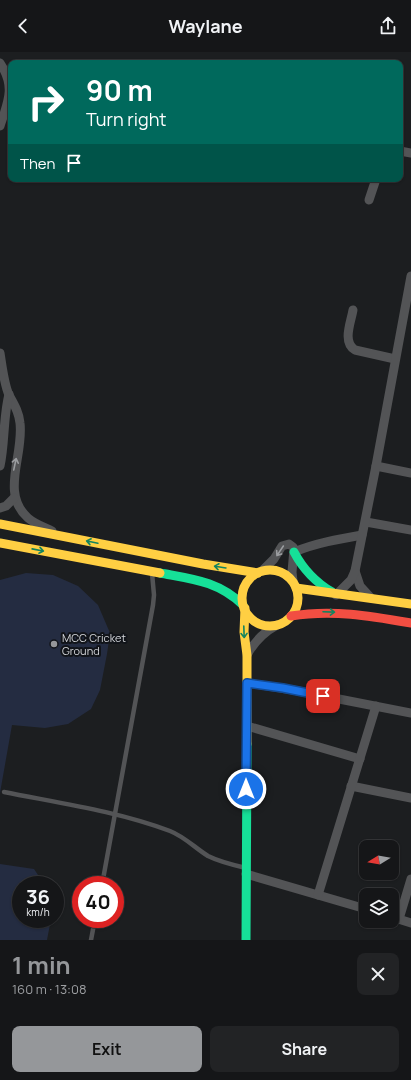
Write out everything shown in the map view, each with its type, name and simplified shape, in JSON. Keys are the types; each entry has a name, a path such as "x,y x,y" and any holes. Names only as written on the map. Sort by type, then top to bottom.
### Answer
{"street":[{"path":"0,64 8,77"},
{"path":"0,126 8,102"},
{"path":"369,200 375,182"},
{"path":"336,595 351,580 355,571 366,522 411,276"},
{"path":"353,310 348,337 350,346 356,350 395,359"},
{"path":"0,353 9,394 18,412 20,424 20,441 12,484 14,498 26,517 59,535"},
{"path":"0,466 4,440 3,418 9,394"},
{"path":"376,466 411,473"},
{"path":"0,508 6,506 14,498"},
{"path":"366,522 411,530"},
{"path":"0,524 204,564 260,572 277,571 283,573 294,585 336,595 411,604"},
{"path":"294,552 325,541 362,535"},
{"path":"0,543 212,583 234,595 244,606 250,617 258,623 277,625"},
{"path":"246,940 247,655 244,632 243,595 245,586 250,578 260,572 274,559 284,545 291,545 307,574 315,582 336,595"},
{"path":"247,655 256,641 266,632 284,622 291,616 297,603 292,572 294,552"},
{"path":"355,571 360,586 371,598"},
{"path":"291,616 313,612 336,612 411,623"},
{"path":"247,683 411,712"},
{"path":"318,895 376,706"},
{"path":"247,726 360,759"},
{"path":"351,786 411,798"},
{"path":"246,871 359,907"},
{"path":"399,910 411,879"},
{"path":"399,919 411,923"}],"lane":[{"path":"104,876 153,605 154,595 152,571"},
{"path":"4,792 114,814 176,834 210,856 246,871"},
{"path":"91,940 94,928"}],"shaded area":[{"name":"MCC Cricket Ground","path":"26,573 53,575 78,586 98,605 110,633 100,690 91,709 68,724 45,728 12,725 0,793 0,580"},
{"path":"0,864 34,869 39,876 12,876 12,928 49,928 47,940 0,940"}],"traffic: fast":[{"path":"294,552 310,575 332,592"},
{"path":"160,573 204,582 224,591 243,605"},
{"path":"246,940 247,744"}],"traffic: slow":[{"path":"0,524 203,564 258,573"},
{"path":"0,543 160,573"},
{"path":"270,570 285,575 293,583 298,598 293,613 285,621 270,626 255,621 247,613 242,598 247,583 255,575 270,570"},
{"path":"296,588 411,604"},
{"path":"245,608 244,632 247,655 247,744"}],"traffic: jam":[{"path":"291,616 336,613 411,623"}],"place":[{"name":"MCC Cricket Ground","path":"54,644"}],"route":[{"path":"246,789 247,683 323,696"}]}
